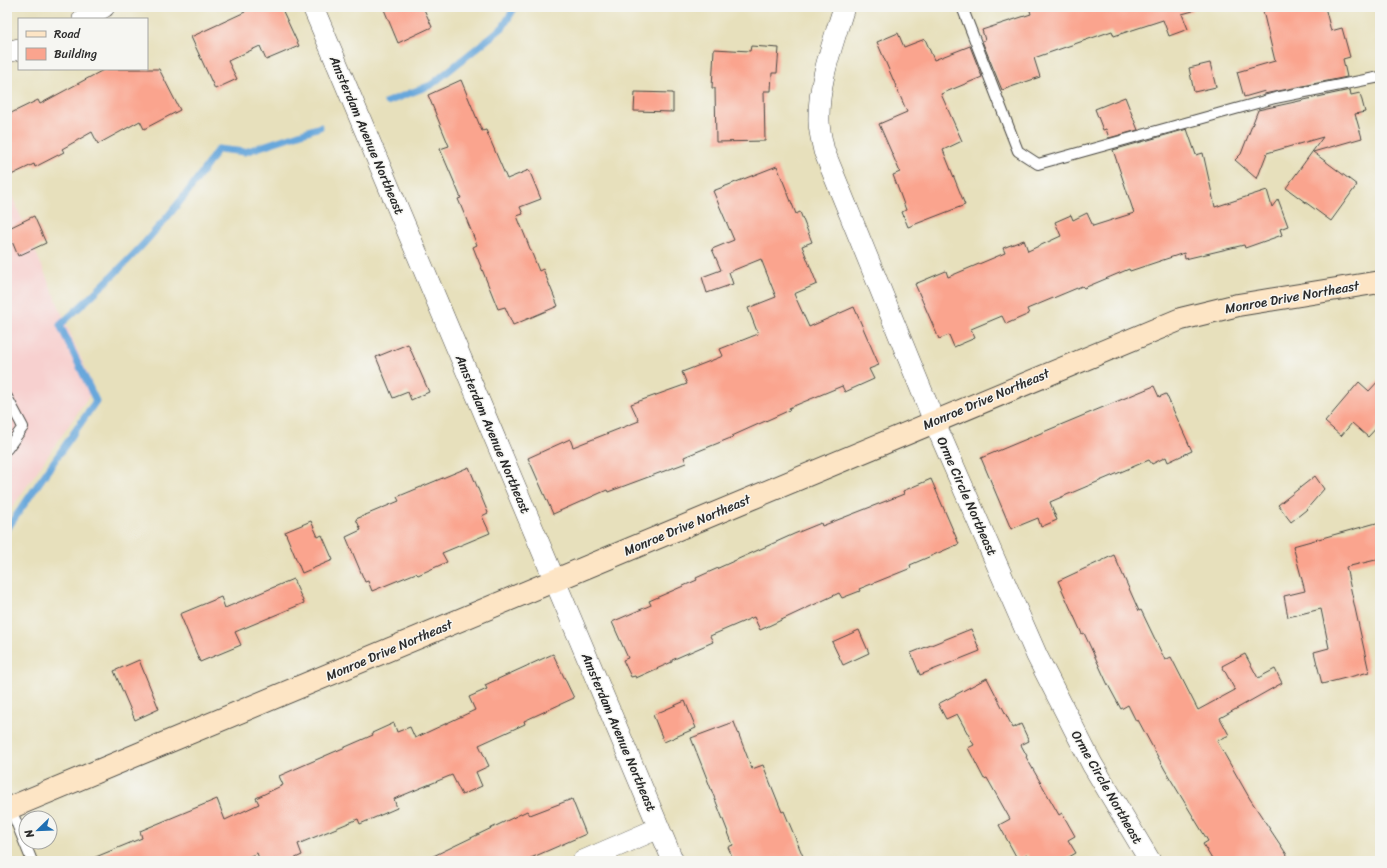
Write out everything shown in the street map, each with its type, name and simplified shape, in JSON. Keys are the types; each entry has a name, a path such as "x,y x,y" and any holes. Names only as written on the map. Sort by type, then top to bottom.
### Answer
{"main road":[{"name":"Monroe Drive Northeast","path":"9,808 1181,319 1238,305 1380,282"}],"street":[{"path":"85,18 104,7"},
{"name":"Amsterdam Avenue Northeast","path":"313,7 673,861"},
{"path":"834,39 844,7"},
{"name":"Orme Circle Northeast","path":"861,7 834,39 823,74 819,98 819,122 824,151 934,421 1036,656 1092,764 1150,861"},
{"path":"7,52 18,49"},
{"path":"583,861 659,828"}],"lane":[{"path":"962,7 1018,151 1038,164 1275,98 1380,77"},
{"path":"7,397 23,427 7,450"},
{"path":"9,808 32,861"}],"shaded area":[{"path":"7,184 94,389 7,515"}],"building":[{"path":"243,7 281,7 299,46 266,60 260,46 228,61 237,79 215,89 191,37 245,12"},
{"path":"383,7 423,7 432,27 398,43"},
{"path":"1029,7 1193,7 1193,11 1182,14 1188,29 1169,36 1163,20 1114,36 1112,31 1034,58 1040,77 1002,90 982,41 985,40 982,30 1031,14"},
{"path":"1262,7 1325,7 1331,31 1342,28 1350,57 1343,59 1347,77 1264,94 1265,91 1244,97 1237,72 1275,61"},
{"path":"898,33 904,47 925,39 934,60 970,46 982,77 941,94 962,141 943,150 965,205 908,227 902,212 906,210 893,175 900,172 879,124 907,112 877,42"},
{"path":"751,46 779,48 777,73 772,73 771,91 764,91 765,141 716,142 715,88 712,88 714,49 750,51"},
{"path":"1210,63 1216,87 1194,92 1189,68"},
{"path":"159,69 180,110 144,129 140,121 98,144 92,132 62,149 64,152 35,167 34,164 7,177 7,115 38,100 40,104 103,70"},
{"path":"461,80 482,131 486,130 507,179 529,170 541,199 520,207 523,214 517,216 539,271 543,269 558,306 513,325 505,307 498,309 473,247 477,245 458,199 461,198 440,149 449,146 428,95"},
{"path":"1350,90 1351,95 1360,93 1365,112 1355,114 1362,138 1313,152 1357,185 1331,221 1286,188 1323,137 1267,153 1257,179 1235,160 1241,154 1258,110"},
{"path":"635,92 673,93 673,112 634,111"},
{"path":"1125,97 1138,130 1109,138 1106,129 1103,130 1095,109"},
{"path":"1187,129 1196,155 1203,153 1215,207 1267,190 1272,207 1278,199 1288,226 1280,229 1282,235 1245,248 1244,245 1185,259 1184,253 1130,271 1129,269 1084,288 1082,286 1027,309 1029,314 1006,324 1002,316 971,329 975,338 954,347 949,335 939,339 915,284 946,271 948,277 1005,253 1003,248 1024,240 1028,251 1061,236 1055,222 1071,215 1073,220 1087,213 1093,226 1134,213 1113,150"},
{"path":"777,166 796,214 800,212 812,242 802,246 817,284 794,294 809,327 854,307 879,365 869,369 874,379 845,392 842,386 789,408 790,410 732,436 733,437 684,457 686,463 608,492 607,490 553,514 528,458 570,439 573,447 639,421 631,404 687,384 682,372 723,356 720,349 758,334 748,308 776,297 761,259 729,272 733,284 707,293 702,277 721,270 712,249 734,240 713,191"},
{"path":"34,216 46,243 18,256 7,229"},
{"path":"408,344 429,392 411,400 408,392 393,398 376,357"},
{"path":"1380,379 1380,424 1368,437 1352,423 1341,436 1325,422 1359,382 1369,391"},
{"path":"1154,386 1159,397 1166,394 1192,451 1168,462 1166,457 1152,464 1149,460 1050,502 1057,520 1041,527 1038,518 1011,529 981,458"},
{"path":"469,467 488,513 482,516 490,533 442,553 447,562 418,575 416,573 372,591 368,581 365,582 346,537 361,530 356,519 399,501 397,497"},
{"path":"1315,476 1324,489 1306,510 1291,522 1278,505"},
{"path":"931,479 959,544 910,565 911,568 859,589 860,591 842,598 839,593 760,630 754,617 710,636 713,642 672,660 672,662 636,678 635,676 631,677 623,660 628,658 612,622 651,605 649,601 697,580 696,578 794,534 821,523 822,526 904,494 903,491"},
{"path":"311,521 318,537 322,535 333,560 302,573 285,532"},
{"path":"1380,522 1380,559 1346,567 1369,672 1322,684 1314,652 1329,648 1321,609 1288,617 1284,596 1305,591 1293,546"},
{"path":"1114,555 1139,611 1141,610 1165,660 1171,657 1198,710 1235,690 1222,666 1245,654 1258,678 1275,669 1282,683 1220,718 1229,735 1217,741 1250,799 1291,861 1213,861 1203,844 1208,841 1165,770 1138,720 1136,721 1128,705 1121,709 1107,683 1084,633 1082,634 1058,581"},
{"path":"293,579 304,603 235,632 241,645 200,662 180,614 221,597 225,608"},
{"path":"971,629 980,651 920,675 911,653"},
{"path":"859,630 869,653 843,665 832,642"},
{"path":"553,654 574,698 524,721 525,724 479,745 489,766 476,772 482,786 462,795 452,775 394,799 397,808 360,824 358,819 298,844 302,855 289,861 260,861 257,853 239,861 86,861 142,838 140,831 217,799 225,820 259,804 256,798 283,785 279,776 373,735 372,733 394,723 397,732 410,727 415,738 475,710 469,697 487,689 485,685"},
{"path":"139,660 159,709 135,720 114,671"},
{"path":"987,678 1013,728 1021,724 1029,741 1021,745 1027,756 1026,757 1059,815 1062,813 1075,836 1068,840 1076,853 1062,861 1031,861 1027,854 1018,860 999,825 1010,819 987,778 984,779 968,748 974,745 957,714 946,719 938,704"},
{"path":"685,701 696,728 664,742 653,715"},
{"path":"734,722 752,769 763,765 782,812 784,811 805,861 734,861 728,847 733,845 691,738"},
{"path":"572,799 586,834 524,861 423,861 527,811 530,815"}],"waterway":[{"path":"387,102 431,85 503,27 515,7"},
{"path":"7,529 96,401 60,325 125,264 145,242 183,198 218,149 245,152 320,127"}]}
